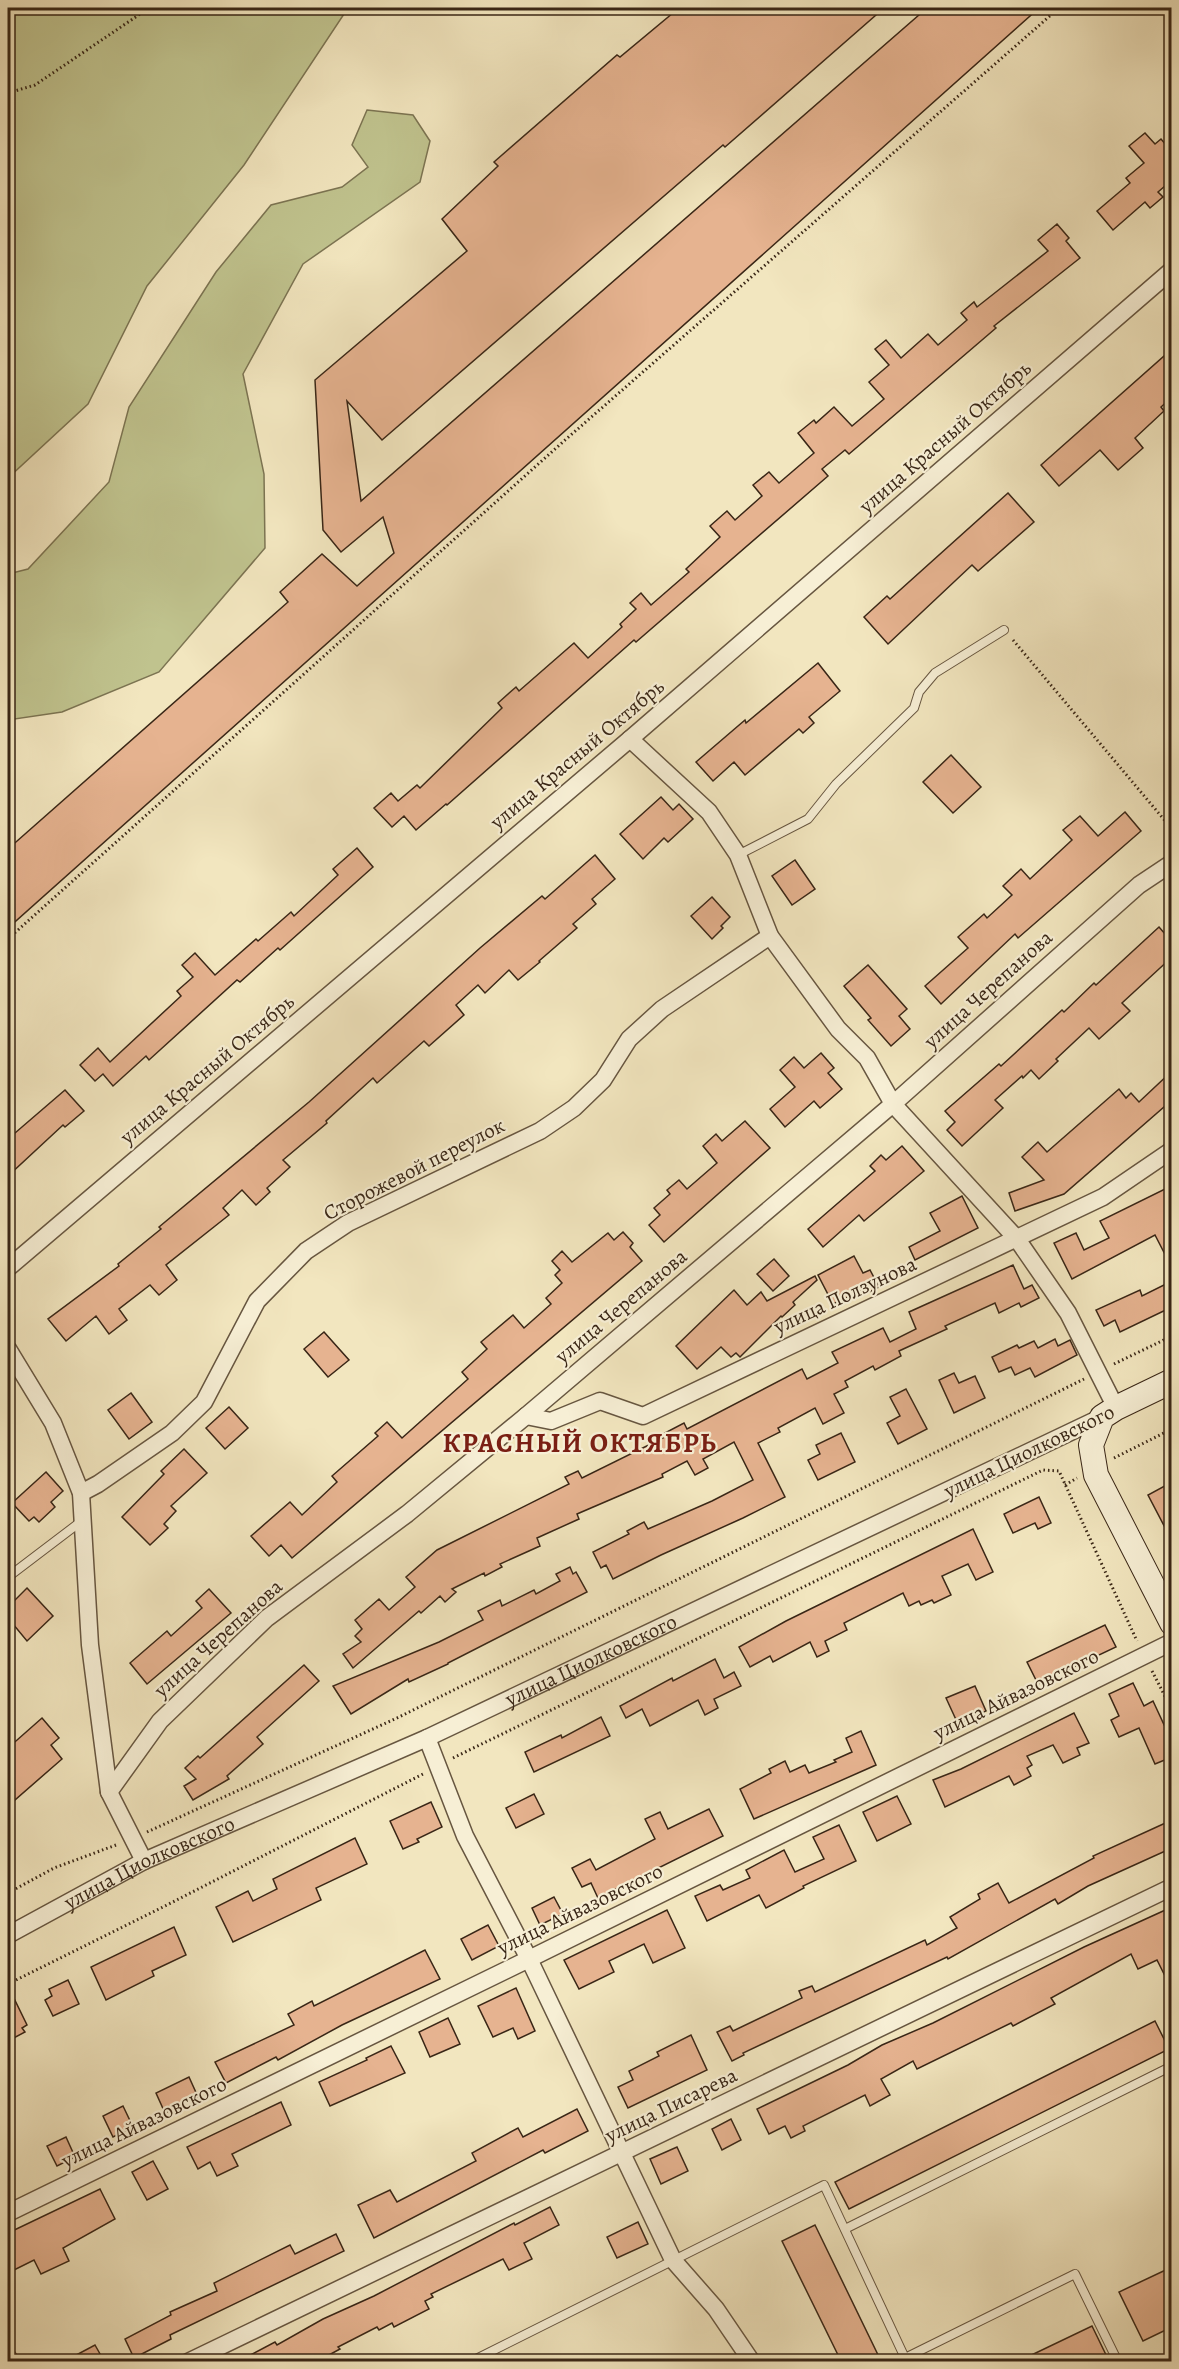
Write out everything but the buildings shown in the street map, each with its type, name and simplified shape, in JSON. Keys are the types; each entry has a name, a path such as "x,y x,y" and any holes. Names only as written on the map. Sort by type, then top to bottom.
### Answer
{"street":[{"name":"улица Красный Октябрь","path":"8,1268 630,739 1172,270"},
{"path":"630,739 710,812 738,855 770,936 838,1029 867,1058 894,1104 1017,1239 1068,1312 1098,1372 1109,1413 1090,1445 1096,1475 1172,1623"},
{"name":"улица Черепанова","path":"109,1792 160,1721 267,1618 407,1514 526,1416 894,1104 1139,885 1172,863"},
{"name":"Сторожевой переулок","path":"81,1493 172,1433 204,1402 257,1301 306,1251 348,1223 540,1131 574,1108 603,1080 629,1039 662,1009 770,936"},
{"name":"улица Ползунова","path":"526,1416 551,1421 600,1401 643,1416 1103,1197 1172,1150"},
{"path":"8,1349 53,1423 81,1493 90,1645 109,1792 144,1861"},
{"name":"улица Циолковского","path":"8,1935 144,1861 427,1738 1172,1381"},
{"name":"улица Айвазовского","path":"8,2213 1172,1642"},
{"path":"427,1738 465,1836 529,1959 673,2260 716,2309 752,2361"},
{"name":"улица Писарева","path":"188,2361 1172,1887"},
{"path":"8,2357 10,2361"}],"lane":[{"path":"738,855 808,819 836,784 914,708 919,692 936,673 1004,630"},
{"path":"8,1577 83,1520"},
{"path":"845,2229 1172,2066"},
{"path":"470,2361 824,2185 905,2358 1075,2274 1118,2361"}],"path":[{"path":"8,93 35,85 149,8"},
{"path":"8,939 555,449 1059,8"},
{"path":"1004,630 1172,829"},
{"path":"8,1893 54,1868 134,1839 397,1718 1172,1336"},
{"path":"1065,1485 1172,1429"},
{"path":"8,1984 438,1766 1043,1470 1059,1471 1144,1656 1172,1710"}],"green space":[{"path":"8,8 348,8 244,165 147,286 88,404 8,478"},
{"path":"367,110 413,115 430,141 420,182 303,264 243,374 264,474 265,548 159,672 62,712 8,720 8,574 28,569 109,482 129,407 216,272 271,205 342,187 368,167 352,145"}],"district":[{"name":"КРАСНЫЙ ОКТЯБРЬ","path":"580,1443"}]}
